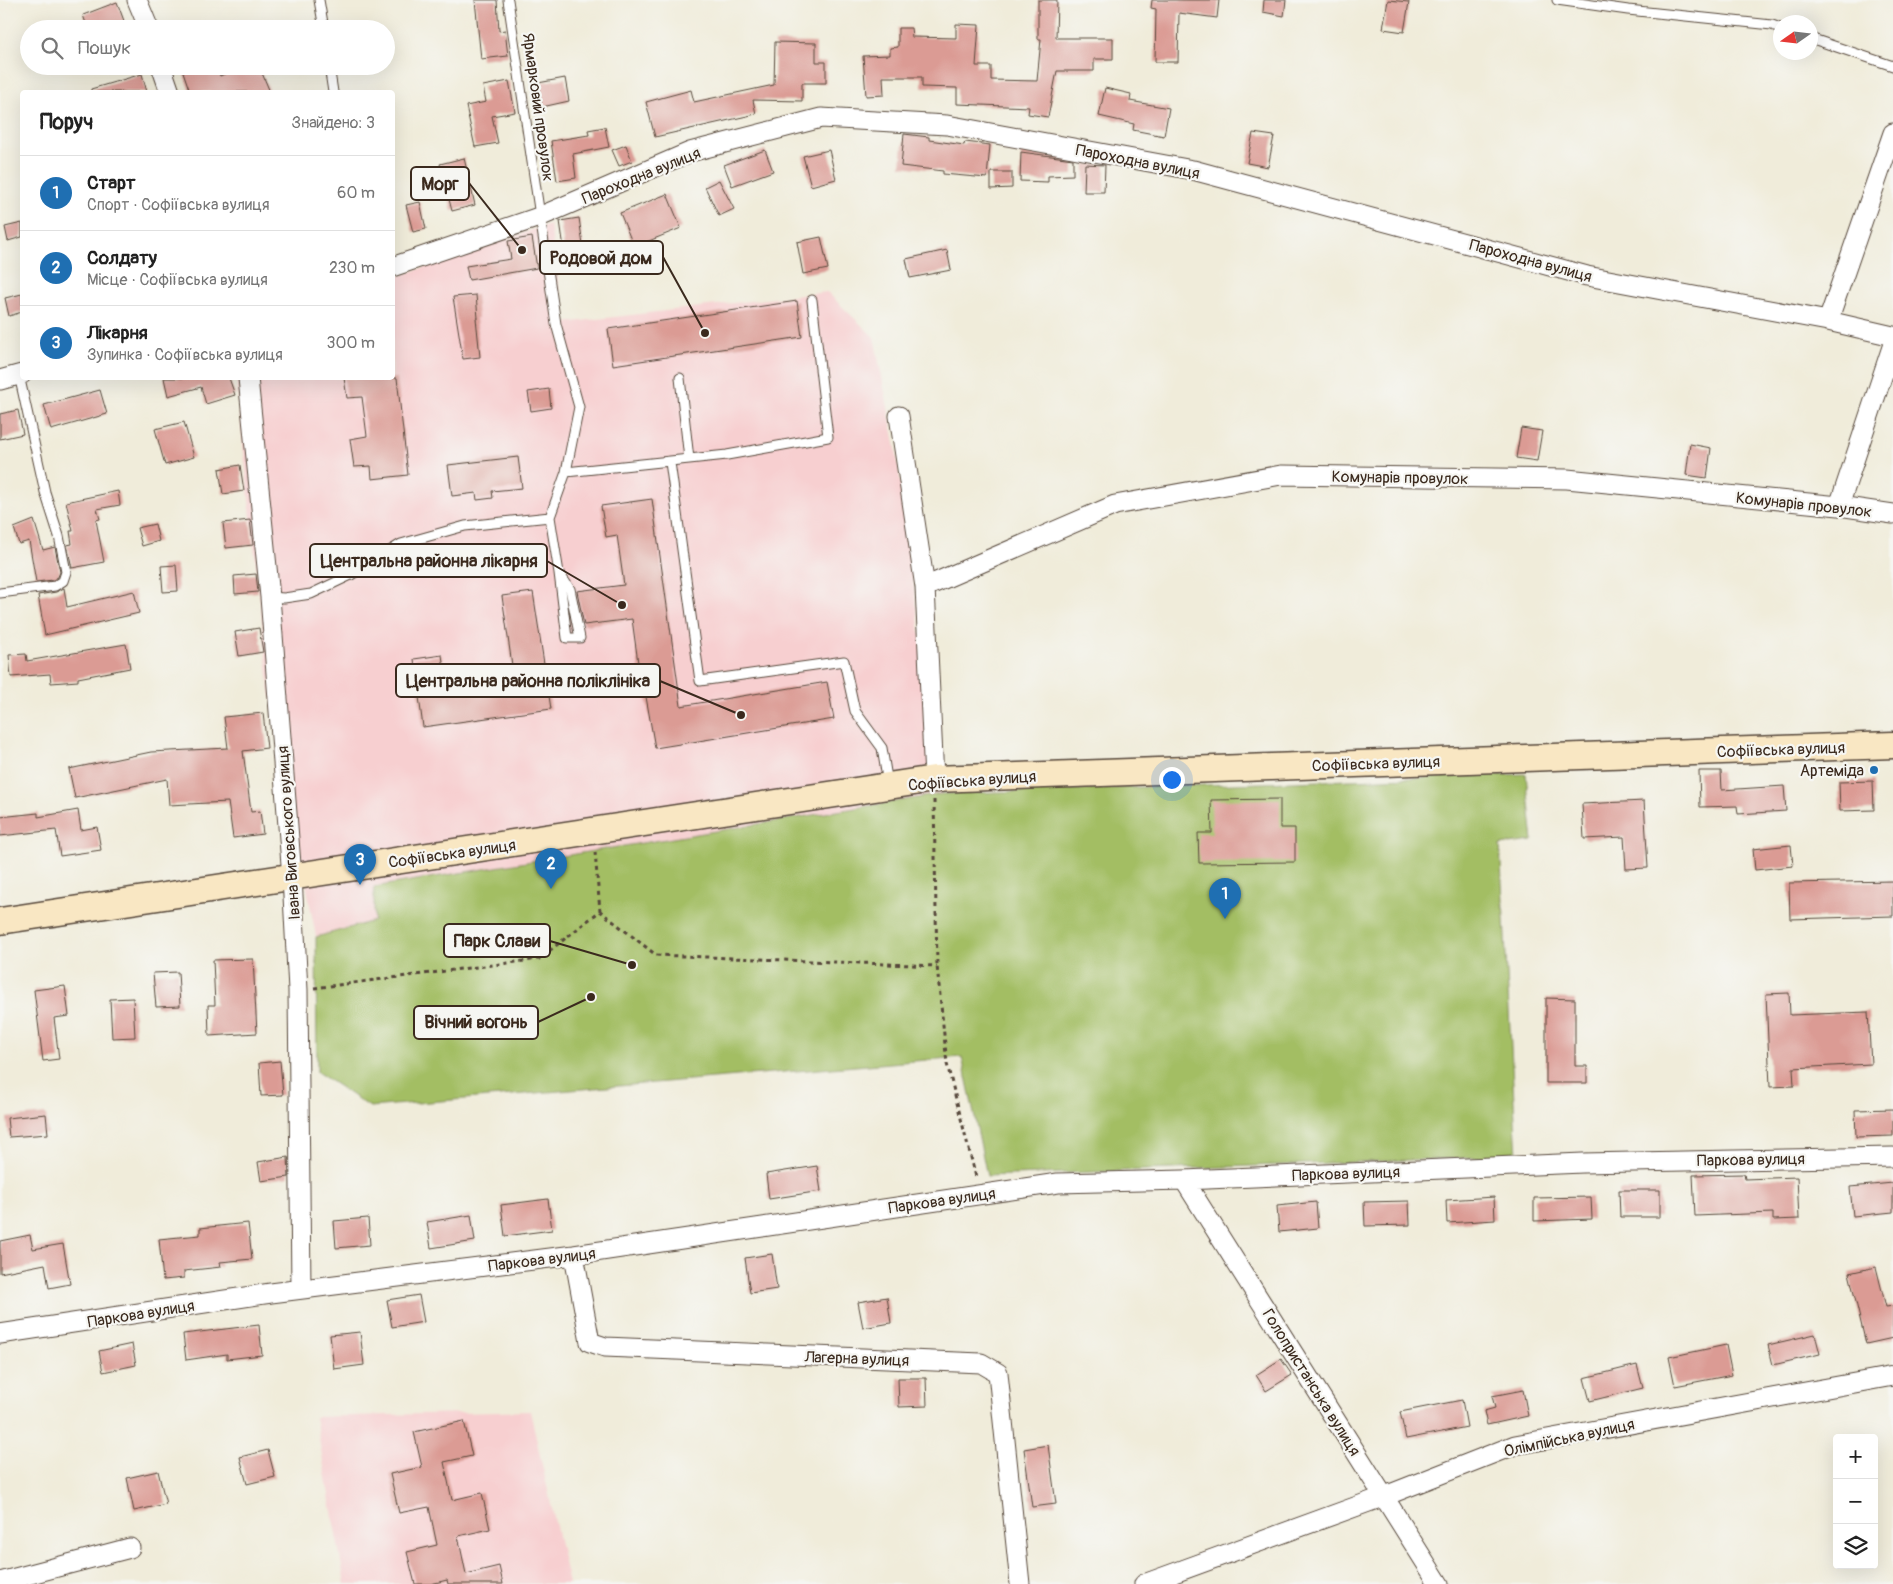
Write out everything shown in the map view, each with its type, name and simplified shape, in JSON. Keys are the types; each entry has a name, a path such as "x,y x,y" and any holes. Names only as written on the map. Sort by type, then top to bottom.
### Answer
{"street":[{"path":"136,0 144,20"},
{"path":"164,75 169,90"},
{"name":"Пароходна вулиця","path":"395,266 539,218 690,152 821,118 947,125 1193,170 1587,276 1828,320 1893,336"},
{"path":"1828,320 1893,132"},
{"path":"1839,506 1893,344"},
{"path":"0,380 20,375"},
{"name":"Івана Виговського вулиця","path":"248,380 270,597 292,877 298,990 301,1289"},
{"path":"899,416 925,587 934,780"},
{"name":"Комунарів провулок","path":"925,587 1115,505 1282,475 1567,479 1839,506 1893,514"},
{"name":"Софіївська вулиця","path":"0,921 934,780 1893,745"},
{"name":"Паркова вулиця","path":"0,1334 301,1289 574,1255 1058,1183 1184,1180 1584,1163 1893,1157"},
{"name":"Голопристанська вулиця","path":"1184,1180 1439,1584"},
{"name":"Лагерна вулиця","path":"574,1255 590,1342 605,1347 981,1363 998,1373 1020,1584"},
{"name":"Олімпійська вулиця","path":"1144,1584 1385,1496 1515,1445 1893,1376"},
{"path":"0,1582 130,1548"}],"lane":[{"path":"319,0 322,20"},
{"name":"Ярмарковий провулок","path":"508,0 556,324 579,407 566,472 550,517"},
{"path":"1557,0 1628,10 1773,24"},
{"path":"1818,41 1893,66"},
{"path":"330,75 333,90"},
{"path":"566,472 727,455 828,437 812,300"},
{"path":"680,378 690,459"},
{"path":"0,593 55,586 63,581 66,572 59,536 45,492 22,380"},
{"path":"670,462 700,681 844,661 855,711 882,748 888,787"},
{"path":"270,597 284,598 311,594 351,575 401,544 465,526 550,517 567,638 580,638 570,589 559,573"}],"path":[{"path":"934,780 937,966 948,1064 980,1194"},
{"path":"593,832 600,911 656,954 937,966"},
{"path":"298,990 539,959 600,911"}],"shaded area":[{"path":"550,224 564,323 827,292 874,337 896,448 941,794 374,887 374,921 316,937 269,684 236,380 395,380 395,277"},
{"path":"530,1411 569,1584 345,1584 315,1417"}],"green space":[{"path":"1526,774 1533,841 1500,845 1517,1156 987,1176 962,1057 370,1107 317,1072 316,937 374,921 374,887 941,794"}],"building":[{"path":"475,0 497,0 499,31 505,30 508,56 481,59"},
{"path":"1038,0 1057,0 1056,38 1113,38 1113,59 1094,59 1094,71 1057,71 1048,117 1028,114 1029,107 957,104 957,88 922,87 922,77 883,77 884,95 866,96 863,56 890,55 890,48 898,47 898,28 911,28 912,37 956,38 956,24 979,25 976,66 991,66 991,80 1037,81 1041,39 1038,39"},
{"path":"1152,0 1219,0 1217,18 1179,13 1178,62 1155,62 1156,9 1151,8"},
{"path":"1264,0 1286,0 1284,16 1263,12"},
{"path":"1388,0 1409,2 1404,32 1383,29"},
{"path":"117,2 124,20 85,20 83,15"},
{"path":"775,42 816,43 816,62 826,62 826,83 802,83 802,101 753,100 756,114 655,137 646,102 691,90 694,102 774,85"},
{"path":"142,75 146,90 91,90"},
{"path":"184,75 263,75 269,90 189,90"},
{"path":"565,78 569,101 542,107 538,83"},
{"path":"509,81 515,112 492,116 498,143 475,147 466,106 486,102 483,86"},
{"path":"1105,88 1131,94 1130,101 1169,108 1164,136 1133,130 1134,124 1099,116"},
{"path":"605,127 609,147 573,154 576,178 557,181 551,141 589,135 588,130"},
{"path":"1253,133 1274,136 1268,167 1247,163"},
{"path":"904,134 929,137 929,140 964,145 965,142 990,145 987,178 943,174 943,171 901,166"},
{"path":"626,145 632,161 619,166 612,150"},
{"path":"765,150 773,171 732,186 724,165"},
{"path":"829,150 836,179 811,186 803,156"},
{"path":"1021,152 1073,159 1073,175 1048,176 1048,182 1020,181"},
{"path":"464,158 475,205 452,211 440,164"},
{"path":"1085,164 1105,165 1104,192 1084,192"},
{"path":"991,172 1012,172 1012,188 991,189"},
{"path":"719,180 734,209 719,216 705,187"},
{"path":"667,194 681,228 634,247 620,213"},
{"path":"420,202 426,229 413,232 406,205"},
{"path":"579,218 586,265 567,268 560,221"},
{"path":"20,223 20,238 8,241 5,227"},
{"path":"532,237 537,268 469,280 466,266 511,259 508,241"},
{"path":"821,237 828,269 803,274 797,242"},
{"path":"947,250 951,270 910,278 906,259"},
{"path":"20,294 20,313 9,316 5,298"},
{"path":"476,295 480,357 463,359 453,297"},
{"path":"797,301 802,337 613,365 608,329"},
{"path":"397,378 408,475 372,479 371,466 354,467 350,439 367,436 362,397 347,398 344,380 395,380"},
{"path":"164,380 230,380 235,395 206,404 201,387 168,396"},
{"path":"549,389 551,408 531,411 528,392"},
{"path":"100,390 107,414 51,430 44,405"},
{"path":"18,410 23,434 0,439 0,414"},
{"path":"184,422 194,457 165,465 155,429"},
{"path":"1521,428 1542,431 1537,461 1516,458"},
{"path":"1690,444 1711,448 1707,478 1686,475"},
{"path":"518,457 522,488 492,491 493,498 477,500 476,493 452,496 448,465"},
{"path":"240,465 244,491 223,494 219,469"},
{"path":"118,491 120,505 97,509 100,519 96,520 104,562 72,568 67,545 72,544 70,531 73,531 66,502"},
{"path":"652,499 681,706 827,682 834,719 655,748 645,691 630,693 627,671 639,670 632,619 584,625 577,591 624,585 617,535 606,537 601,506"},
{"path":"34,520 43,550 55,547 60,572 58,577 53,580 36,582 29,541 19,544 14,528"},
{"path":"250,520 253,545 226,548 223,523"},
{"path":"155,524 159,541 142,546 137,528"},
{"path":"176,565 178,591 163,592 161,566"},
{"path":"256,574 258,592 235,594 234,576"},
{"path":"64,588 67,607 134,591 139,613 45,635 38,595 56,592"},
{"path":"533,592 551,709 423,727 414,659 442,655 447,689 514,679 502,596"},
{"path":"259,628 263,652 239,656 235,632"},
{"path":"126,644 130,668 78,678 78,681 51,683 50,674 11,677 9,655 26,654 27,661"},
{"path":"263,713 267,748 243,751 251,812 260,811 263,834 233,838 228,802 169,805 167,779 75,798 69,769 151,752 228,748 224,717"},
{"path":"1699,771 1721,771 1722,790 1784,786 1786,811 1738,814 1737,806 1700,807"},
{"path":"1873,781 1874,810 1840,811 1839,782"},
{"path":"1280,799 1280,828 1295,828 1295,862 1199,863 1198,833 1212,833 1211,800"},
{"path":"1644,801 1648,868 1626,869 1624,837 1584,839 1582,804"},
{"path":"78,810 81,830 97,827 101,850 60,856 56,830 0,836 0,817 38,813 38,817"},
{"path":"1791,845 1793,866 1755,870 1753,849"},
{"path":"1893,881 1893,916 1790,919 1789,883"},
{"path":"253,959 257,1033 209,1036 208,1005 215,1005 213,960"},
{"path":"178,972 180,1006 156,1007 153,973"},
{"path":"65,986 69,1016 54,1018 59,1059 43,1061 34,990"},
{"path":"1789,993 1790,1015 1868,1012 1871,1064 1793,1068 1794,1086 1770,1087 1766,994"},
{"path":"133,998 135,1037 112,1038 110,999"},
{"path":"1546,998 1575,999 1575,1066 1587,1066 1587,1083 1546,1083"},
{"path":"280,1061 283,1095 261,1096 259,1063"},
{"path":"1893,1109 1893,1136 1856,1137 1855,1110"},
{"path":"46,1114 48,1134 9,1137 7,1118"},
{"path":"288,1157 289,1177 261,1181 258,1162"},
{"path":"817,1166 821,1191 769,1199 766,1174"},
{"path":"1744,1174 1745,1179 1797,1177 1799,1219 1773,1220 1773,1213 1695,1216 1693,1175"},
{"path":"1893,1183 1893,1212 1853,1216 1850,1187"},
{"path":"1619,1190 1660,1190 1660,1217 1620,1217"},
{"path":"1494,1197 1495,1220 1447,1223 1446,1200"},
{"path":"1591,1197 1592,1219 1534,1221 1534,1198"},
{"path":"548,1199 552,1230 505,1236 501,1205"},
{"path":"1409,1201 1410,1225 1365,1226 1364,1202"},
{"path":"1316,1202 1318,1228 1279,1232 1277,1206"},
{"path":"471,1215 475,1241 431,1248 427,1222"},
{"path":"368,1218 370,1245 336,1248 334,1221"},
{"path":"248,1223 252,1259 220,1262 221,1267 184,1271 184,1278 163,1280 159,1239 200,1235 200,1228"},
{"path":"30,1235 33,1249 63,1244 70,1284 49,1288 45,1264 0,1273 0,1241"},
{"path":"772,1254 777,1289 750,1293 745,1258"},
{"path":"1876,1267 1886,1307 1893,1306 1893,1338 1866,1344 1849,1273"},
{"path":"419,1295 424,1322 392,1327 387,1300"},
{"path":"887,1297 891,1323 863,1328 858,1302"},
{"path":"259,1325 262,1355 227,1359 227,1354 186,1360 183,1334"},
{"path":"360,1332 364,1365 334,1369 330,1335"},
{"path":"1815,1334 1820,1354 1773,1365 1768,1345"},
{"path":"132,1344 136,1365 103,1372 99,1351"},
{"path":"1726,1345 1732,1375 1675,1386 1669,1357"},
{"path":"1281,1359 1292,1375 1266,1391 1256,1375"},
{"path":"1637,1365 1643,1388 1590,1401 1584,1378"},
{"path":"898,1378 926,1378 927,1406 899,1407"},
{"path":"1523,1390 1528,1416 1487,1425 1484,1411 1495,1408 1492,1396"},
{"path":"1462,1400 1467,1427 1406,1439 1400,1412"},
{"path":"464,1421 472,1456 444,1462 452,1500 482,1493 490,1529 458,1536 466,1574 499,1566 503,1584 448,1584 447,1580 431,1584 415,1584 407,1552 437,1545 429,1507 399,1513 390,1474 422,1467 414,1432"},
{"path":"1048,1445 1056,1504 1032,1507 1024,1449"},
{"path":"268,1450 275,1477 247,1484 240,1457"},
{"path":"158,1471 166,1504 134,1511 127,1478"}],"place":[{"name":"Морг","path":"522,250"},
{"name":"Родовой дом","path":"705,333"},
{"name":"Центральна районна лікарня","path":"622,605"},
{"name":"Центральна районна поліклініка","path":"741,715"},
{"name":"Артеміда","path":"1874,770"},
{"name":"Лікарня","path":"360,885"},
{"name":"Солдату","path":"551,889"},
{"name":"Старт","path":"1225,919"},
{"name":"Парк Слави","path":"632,965"},
{"name":"Вічний вогонь","path":"591,997"}]}
